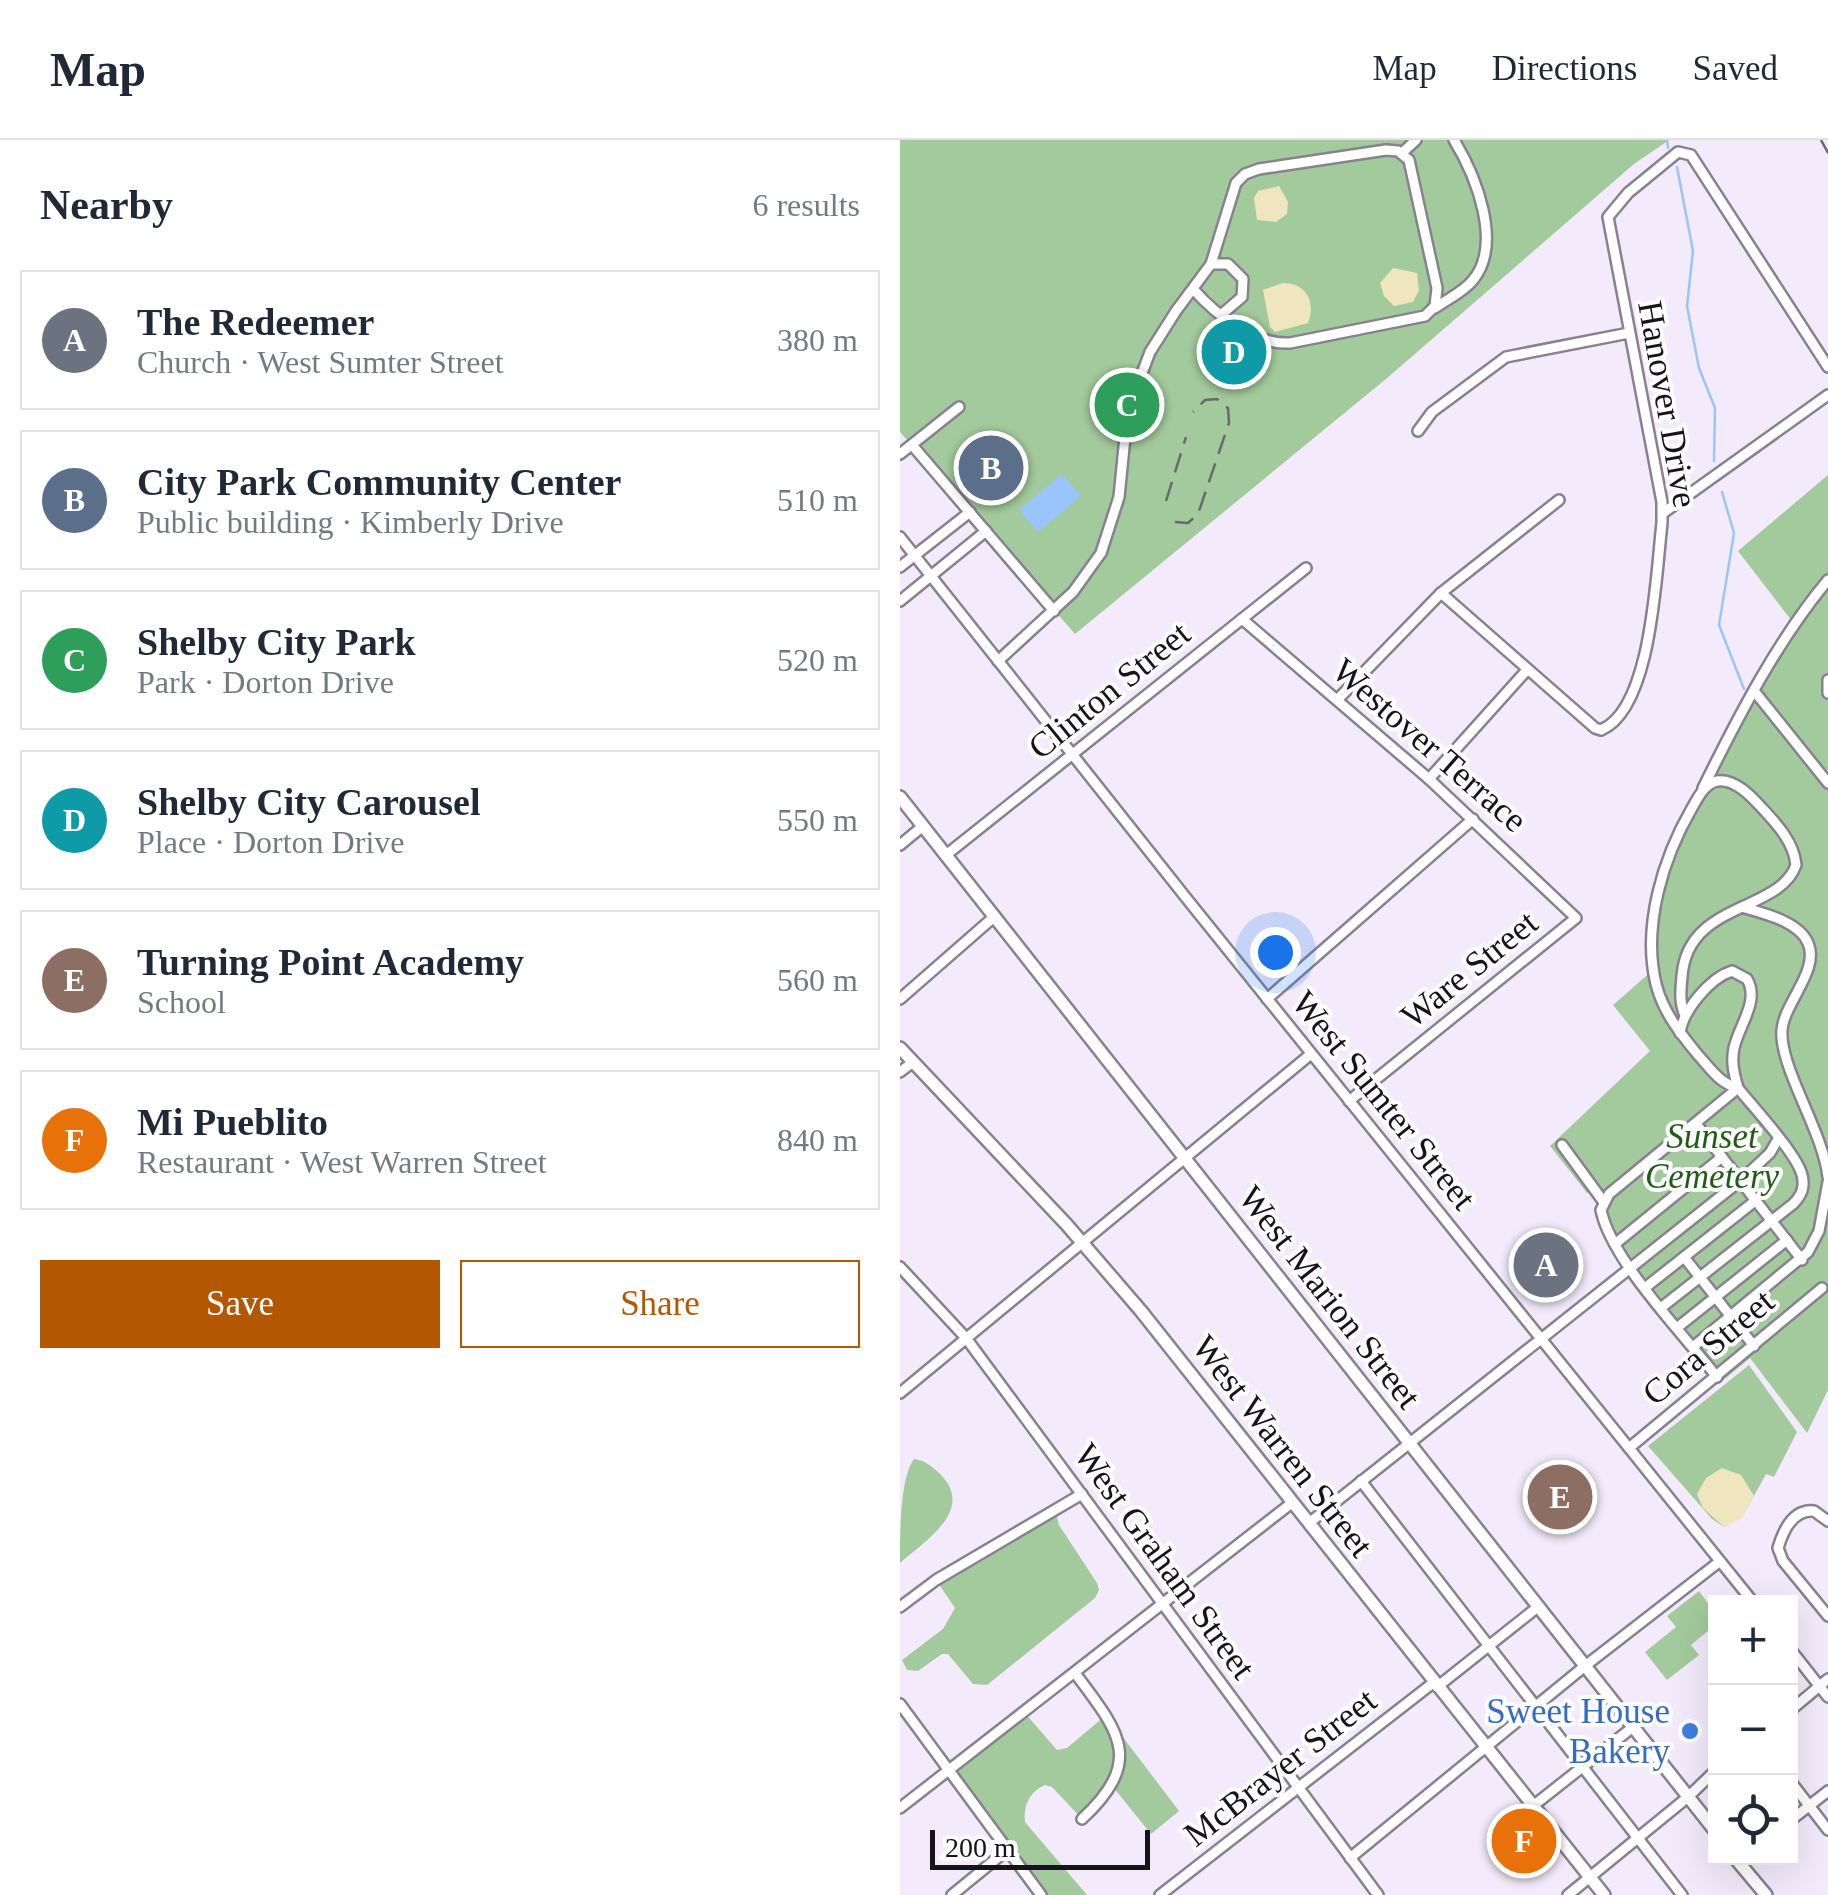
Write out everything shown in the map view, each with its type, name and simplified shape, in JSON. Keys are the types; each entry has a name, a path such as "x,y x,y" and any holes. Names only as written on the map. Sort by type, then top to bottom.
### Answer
{"main road":[{"name":"West Marion Street","path":"900,797 1708,1822"},
{"name":"West Warren Street","path":"900,1048 1083,1242 1160,1334 1604,1895"},
{"path":"1743,1865 1766,1895"}],"street":[{"path":"1402,153 1416,140"},
{"path":"1194,290 1221,314 1266,342 1280,344 1420,318 1470,284 1488,254 1476,184 1454,140"},
{"path":"998,660 1054,611 1083,580 1101,553 1119,497 1126,427 1136,388 1150,352 1211,264 1230,195 1246,174 1268,167 1386,150 1402,153 1413,170 1438,288 1433,309"},
{"name":"Hanover Drive","path":"1527,670 1586,722 1601,730 1619,717 1639,682 1662,513 1608,217 1628,193 1678,152 1692,155 1828,366"},
{"path":"1211,264 1228,264 1243,279 1242,297 1221,314"},
{"path":"1418,431 1432,412 1506,357 1629,333"},
{"path":"1662,513 1828,395"},
{"path":"900,454 960,406"},
{"path":"912,445 1054,611"},
{"path":"1338,699 1441,594 1559,500"},
{"path":"900,567 970,512"},
{"path":"900,602 986,531"},
{"name":"West Sumter Street","path":"900,537 1746,1595"},
{"name":"Clinton Street","path":"946,855 1306,568"},
{"path":"1738,1088 1717,1077 1666,1012 1656,984 1652,954 1661,882 1676,835 1755,692 1800,615 1828,580"},
{"path":"1430,779 1527,670 1441,594"},
{"name":"Westover Terrace","path":"1242,619 1430,779 1576,918"},
{"path":"1828,680 1828,693"},
{"path":"1755,692 1828,783"},
{"path":"1685,1015 1681,1003 1688,947 1715,922 1790,878 1796,865 1794,853 1764,810 1740,788 1718,781 1707,786 1697,799"},
{"path":"1266,998 1473,819"},
{"path":"900,845 923,826"},
{"path":"1693,1347 1802,1260 1820,1231 1828,1180 1817,1130 1782,1044 1784,1019 1807,968 1810,946 1804,936 1788,925 1742,906"},
{"path":"900,999 995,916"},
{"name":"Ware Street","path":"1348,1100 1576,918"},
{"path":"1662,1307 1799,1198 1803,1189 1800,1168 1738,1088 1734,1073 1734,1050 1752,994 1750,982 1738,972 1726,972 1685,1015 1680,1033"},
{"path":"900,1393 1311,1054"},
{"path":"900,1072 913,1062"},
{"path":"1603,1201 1738,1088"},
{"path":"1697,1124 1802,1260"},
{"path":"1309,1522 1740,1181 1770,1153 1778,1139"},
{"path":"1562,1145 1603,1201 1602,1218 1630,1267 1717,1377"},
{"path":"1615,1244 1722,1157"},
{"path":"1646,1287 1755,1200"},
{"path":"1678,1328 1786,1240"},
{"path":"1684,1256 1754,1346"},
{"name":"West Graham Street","path":"900,1267 966,1338 1378,1895"},
{"name":"Cora Street","path":"1629,1448 1822,1288"},
{"path":"1361,1481 1682,1895"},
{"path":"900,1607 936,1580 1082,1494"},
{"path":"900,1808 1293,1502"},
{"path":"1828,1521 1814,1511 1801,1512 1788,1526 1778,1548 1783,1561 1828,1616"},
{"path":"1350,1858 1719,1562"},
{"name":"McBrayer Street","path":"1160,1895 1538,1606"},
{"path":"1798,1658 1824,1683 1828,1696"},
{"path":"1075,1673 1112,1726 1120,1749 1113,1786 1082,1819"},
{"path":"1798,1704 1824,1683"},
{"path":"900,1704 1041,1895"},
{"path":"1533,1806 1633,1727"},
{"path":"1568,1895 1711,1775"},
{"path":"1798,1814 1828,1791"},
{"path":"1798,1792 1828,1830"},
{"path":"952,1895 1008,1850"}],"green space":[{"path":"900,140 1669,140 1634,164 1386,379 1075,634 900,432"},
{"name":"Sunset Cemetery","path":"1828,475 1828,1390 1807,1433 1750,1358 1721,1382 1630,1267 1612,1238 1597,1193 1587,1193 1550,1146 1650,1051 1613,1005 1653,970 1653,926 1676,835 1795,625 1738,551"},
{"path":"1749,1365 1797,1432 1774,1477 1766,1474 1744,1514 1724,1527 1712,1519 1648,1446"},
{"path":"914,1459 929,1464 941,1475 950,1488 952,1500 943,1524 900,1563 903,1492"},
{"path":"1055,1510 1059,1525 1097,1583 1095,1598 987,1685 973,1684 948,1654 918,1671 907,1670 902,1660 943,1629 955,1608 936,1580"},
{"path":"1699,1591 1708,1603 1708,1631 1691,1645 1699,1655 1667,1680 1645,1652 1676,1627 1667,1616"},
{"path":"1024,1712 1057,1750 1067,1748 1106,1715 1179,1811 1151,1834 1113,1787 1082,1819 1052,1787 1045,1785 1035,1791 1026,1805 1025,1822 1087,1895 1041,1895 950,1768"}],"sand":[{"path":"1279,186 1288,202 1287,214 1276,222 1257,220 1254,198 1258,191"},
{"path":"1393,268 1417,273 1419,290 1413,302 1394,306 1384,296 1380,283"},
{"path":"1283,283 1304,290 1310,302 1310,316 1308,323 1275,332 1270,327 1263,290"},
{"path":"1722,1468 1741,1475 1754,1496 1742,1518 1724,1527 1703,1508 1697,1494 1706,1478"}],"water":[{"path":"1062,474 1081,496 1038,532 1019,510"}],"waterway":[{"path":"1667,140 1668,148"},
{"path":"1677,167 1693,251 1687,306 1699,368 1715,408 1714,461"},
{"path":"1722,492 1734,533 1719,625 1744,689"}],"railway":[{"path":"1821,140 1828,153"},
{"path":"1175,522 1188,523 1198,514 1229,423 1228,408 1217,399 1205,400 1193,412"},
{"path":"1166,501 1186,437"}],"place":[{"name":"Shelby City Carousel","path":"1234,352"},
{"name":"Shelby City Park","path":"1127,405"},
{"name":"City Park Community Center","path":"991,468"},
{"name":"The Redeemer","path":"1546,1265"},
{"name":"Turning Point Academy","path":"1560,1497"},
{"name":"Sweet House Bakery","path":"1690,1731"},
{"name":"Mi Pueblito","path":"1524,1841"}]}
